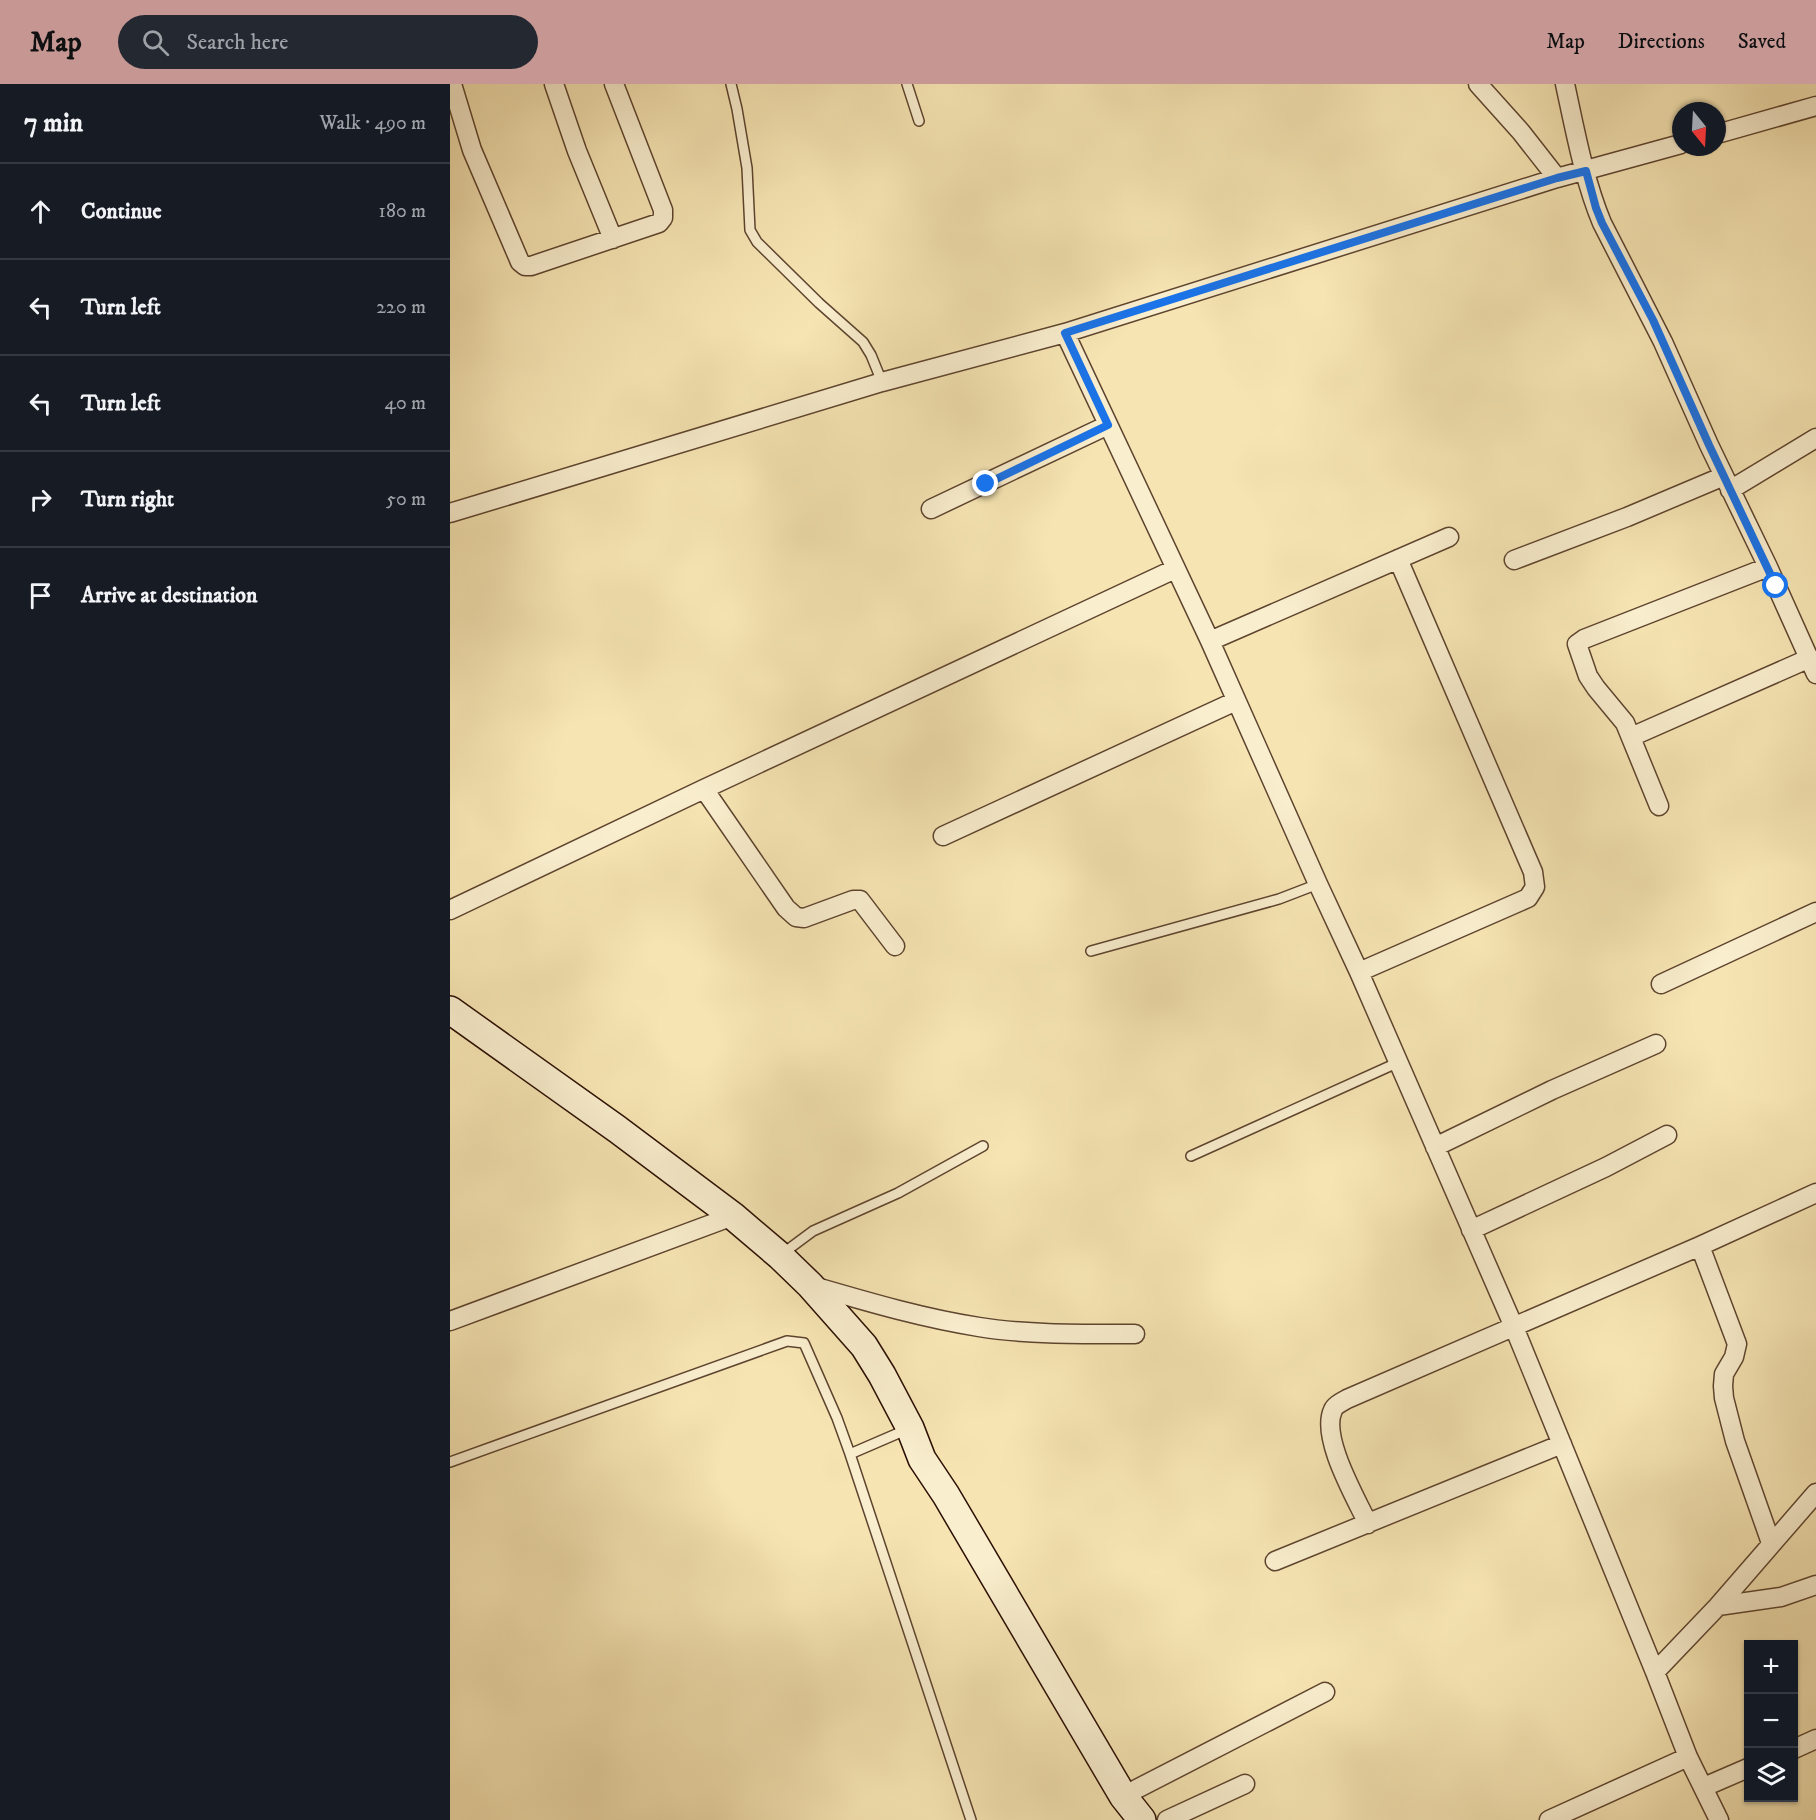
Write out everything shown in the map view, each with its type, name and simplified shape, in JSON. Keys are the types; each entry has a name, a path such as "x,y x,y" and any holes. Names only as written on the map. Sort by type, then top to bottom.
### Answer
{"street":[{"path":"452,84 472,150 520,262 525,266 613,239 659,223 663,218 663,210 614,84"},
{"path":"554,84 577,151 613,239"},
{"path":"1478,84 1521,132 1557,178"},
{"path":"1565,84 1586,171 1602,223 1653,320 1813,666 1631,737"},
{"path":"1726,131 1816,106"},
{"path":"450,513 882,382 1065,333 1557,178 1672,147"},
{"path":"1065,333 1210,641 1399,1062 1514,1327 1656,1672 1688,1757 1719,1820"},
{"path":"931,509 1108,425"},
{"path":"1514,560 1727,483 1816,438"},
{"path":"1210,641 1449,537"},
{"path":"1359,972 1528,897 1535,887 1533,872 1398,559"},
{"path":"1659,806 1624,723 1588,676 1577,644 1584,639 1768,567"},
{"path":"450,910 1175,568"},
{"path":"943,836 1236,701"},
{"path":"704,789 792,915 804,918 853,900 860,900 895,946"},
{"path":"1661,984 1816,912"},
{"path":"450,1010 617,1129 733,1216 810,1285 864,1346 910,1428 922,1459 946,1495 1130,1812 1325,1692"},
{"path":"1435,1147 1552,1090 1656,1044"},
{"path":"1471,1230 1606,1167 1667,1135"},
{"path":"1368,1524 1331,1442 1329,1423 1333,1408 1347,1399 1700,1246 1816,1193"},
{"path":"450,1321 733,1216"},
{"path":"1700,1246 1737,1344 1734,1357 1724,1374 1724,1398 1735,1441 1771,1544"},
{"path":"810,1285 903,1312 980,1327 1069,1334 1136,1335"},
{"path":"1275,1561 1562,1443"},
{"path":"1656,1672 1718,1606 1816,1493"},
{"path":"1718,1606 1781,1597 1816,1585"},
{"path":"1796,1748 1816,1739"},
{"path":"1549,1820 1688,1757"},
{"path":"1704,1787 1744,1770"},
{"path":"1167,1820 1245,1784"}],"lane":[{"path":"731,84 747,168 750,230 757,242 819,303 863,342 882,382"},
{"path":"907,84 919,121"},
{"path":"1091,951 1280,899 1318,884"},
{"path":"1191,1156 1399,1062"},
{"path":"780,1256 813,1231 898,1193 983,1146"},
{"path":"450,1462 787,1341 804,1343 850,1454 971,1820"},
{"path":"850,1454 910,1428"}],"route":[{"path":"986,484 1108,425 1065,333 1557,178 1586,171 1602,223 1653,320 1776,586"}]}
